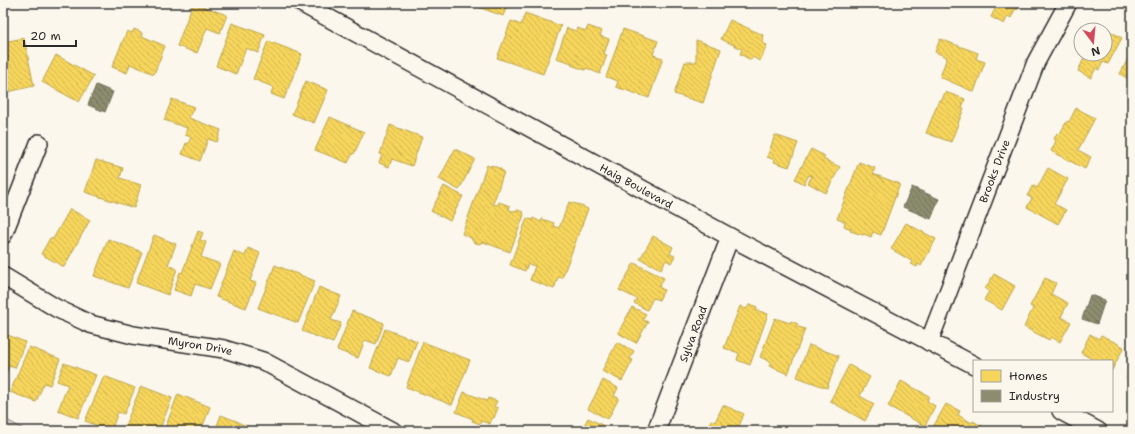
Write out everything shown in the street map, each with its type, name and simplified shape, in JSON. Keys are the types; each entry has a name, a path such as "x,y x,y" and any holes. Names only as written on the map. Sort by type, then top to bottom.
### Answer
{"street":[{"name":"Haig Boulevard","path":"301,3 730,237 973,364"},
{"name":"Brooks Drive","path":"929,342 1036,62 1068,3"},
{"path":"3,235 39,143"},
{"name":"Sylva Road","path":"656,431 730,237"},
{"name":"Myron Drive","path":"3,276 56,308 90,324 133,335 224,349 263,361 393,431"},
{"path":"1063,412 1098,431"}],"green space":[{"path":"3,418 27,431 3,431"}],"building: Homes":[{"path":"193,3 227,15 220,33 207,28 197,53 177,46"},
{"path":"508,3 503,16 470,4"},
{"path":"998,3 1021,3 1017,10 1015,9 1011,18 1008,16 1004,24 991,17"},
{"path":"525,13 561,26 543,74 497,58 511,21 521,25"},
{"path":"730,20 763,35 762,39 764,40 762,43 767,45 760,61 752,57 751,60 740,54 742,49 721,39"},
{"path":"232,23 265,35 258,53 246,48 236,74 216,66"},
{"path":"588,26 602,31 600,36 609,39 604,54 607,55 600,74 586,68 585,70 571,65 572,63 556,58 567,28 576,31 577,28 586,31"},
{"path":"134,29 141,32 141,34 143,34 142,36 165,46 154,74 130,64 127,73 112,67 127,31 132,33"},
{"path":"623,29 658,41 653,55 663,58 649,98 616,87 618,81 606,77"},
{"path":"1113,33 1122,38 1113,55"},
{"path":"24,38 34,86 3,93 3,42"},
{"path":"940,39 978,53 976,59 985,62 974,92 940,77 947,57 935,52"},
{"path":"696,40 721,49 703,103 674,94 685,62 696,62"},
{"path":"268,41 302,54 284,99 271,94 273,87 253,79"},
{"path":"1132,51 1132,81 1120,74"},
{"path":"56,55 94,76 79,102 42,82"},
{"path":"1082,62 1103,62 1099,70 1096,68 1091,78 1078,71"},
{"path":"306,81 328,90 314,123 292,114"},
{"path":"945,92 965,99 962,108 964,108 951,142 926,133 939,100 942,100"},
{"path":"172,99 194,107 189,118 221,130 217,142 208,139 200,161 182,154 186,143 188,144 191,137 185,135 187,128 164,120"},
{"path":"1076,108 1095,118 1078,150 1091,157 1085,169 1051,151 1056,141 1054,139 1057,133 1059,135 1067,121 1069,122"},
{"path":"330,117 364,132 354,154 353,153 348,163 315,150"},
{"path":"390,125 422,137 412,166 392,159 389,167 379,163 382,155 380,154"},
{"path":"775,135 798,143 789,167 774,162 775,160 767,157"},
{"path":"455,149 475,159 459,190 439,179"},
{"path":"811,149 825,156 823,159 840,167 826,193 808,183 812,176 809,175 804,184 795,179"},
{"path":"96,160 123,168 120,178 141,185 134,208 85,192"},
{"path":"859,162 875,168 873,174 900,184 881,235 873,232 871,237 850,231 851,229 844,226 845,222 837,219"},
{"path":"487,165 501,169 504,172 493,204 498,205 499,202 510,206 509,210 518,210 523,212 524,215 510,252 483,242 479,244 473,242 471,238 462,234"},
{"path":"1048,168 1068,179 1054,204 1066,210 1058,224 1027,207 1032,198 1027,196 1032,187 1034,186 1037,188"},
{"path":"444,186 463,196 450,221 431,211"},
{"path":"569,202 584,206 583,207 588,209 562,278 558,277 554,289 530,280 535,266 528,264 525,271 510,265 527,218 532,220 533,218 541,222 542,219 554,223 553,226 559,228"},
{"path":"70,209 90,220 64,267 41,254 50,238 53,239"},
{"path":"906,223 936,239 921,266 918,264 917,267 911,264 913,262 891,249"},
{"path":"198,231 203,233 200,240 206,242 201,257 220,264 210,289 195,284 191,296 174,290 180,272 182,273"},
{"path":"154,235 176,244 168,265 177,269 168,295 136,283"},
{"path":"653,236 673,247 670,254 675,256 671,263 666,260 661,269 640,259"},
{"path":"108,239 142,252 128,288 94,276"},
{"path":"248,248 260,253 250,281 256,283 246,308 216,297 234,251 245,256"},
{"path":"634,263 664,278 659,287 664,290 659,300 653,298 647,310 634,303 637,299 619,290"},
{"path":"275,265 315,281 298,323 258,308"},
{"path":"994,274 1015,286 1002,310 984,300 989,291 985,289"},
{"path":"1045,278 1056,283 1051,294 1068,303 1061,317 1071,322 1060,342 1051,337 1049,340 1024,327 1033,308 1030,306"},
{"path":"319,287 341,296 331,320 341,323 333,343 302,331"},
{"path":"750,304 757,307 756,310 768,314 750,365 737,360 739,353 724,348 740,306 746,309"},
{"path":"632,307 646,314 643,320 648,322 636,343 618,333"},
{"path":"352,311 384,323 376,344 365,340 358,358 337,350"},
{"path":"775,318 790,323 791,321 798,324 796,326 805,329 788,374 769,366 771,362 760,357"},
{"path":"385,329 417,341 409,362 398,358 391,376 370,368"},
{"path":"3,333 25,342 15,368 9,366 3,380"},
{"path":"1090,334 1099,339 1101,335 1124,347 1113,368 1113,360 1094,360 1081,353"},
{"path":"423,342 470,360 452,405 406,387"},
{"path":"617,342 634,351 630,359 633,360 622,381 602,371"},
{"path":"809,345 839,356 827,388 797,377"},
{"path":"29,347 60,359 50,385 44,383 36,402 10,392"},
{"path":"64,363 96,375 78,418 58,410 68,385 57,381"},
{"path":"849,365 870,377 860,396 874,404 865,421 830,401"},
{"path":"1132,368 1132,381 1126,378"},
{"path":"104,376 135,388 124,414 118,412 111,431 85,421"},
{"path":"603,380 618,388 614,396 619,398 608,419 588,409"},
{"path":"901,381 929,396 927,401 935,406 925,426 888,406"},
{"path":"141,386 172,398 159,431 153,429 152,431 123,431"},
{"path":"464,392 487,401 488,398 497,401 494,407 498,408 490,424 481,421 480,424 472,421 473,419 456,412"},
{"path":"178,394 210,407 201,431 164,431"},
{"path":"946,404 960,411 958,415 987,429 986,431 937,431 932,429"},
{"path":"723,405 744,414 737,431 706,431 711,420 715,422"},
{"path":"221,415 239,423 260,431 215,431"},
{"path":"588,418 604,426 602,431 581,431"}],"building: Industry":[{"path":"96,85 113,92 105,112 88,105"},
{"path":"912,187 939,199 931,219 903,207"},
{"path":"1090,295 1105,300 1097,324 1082,319"}]}
